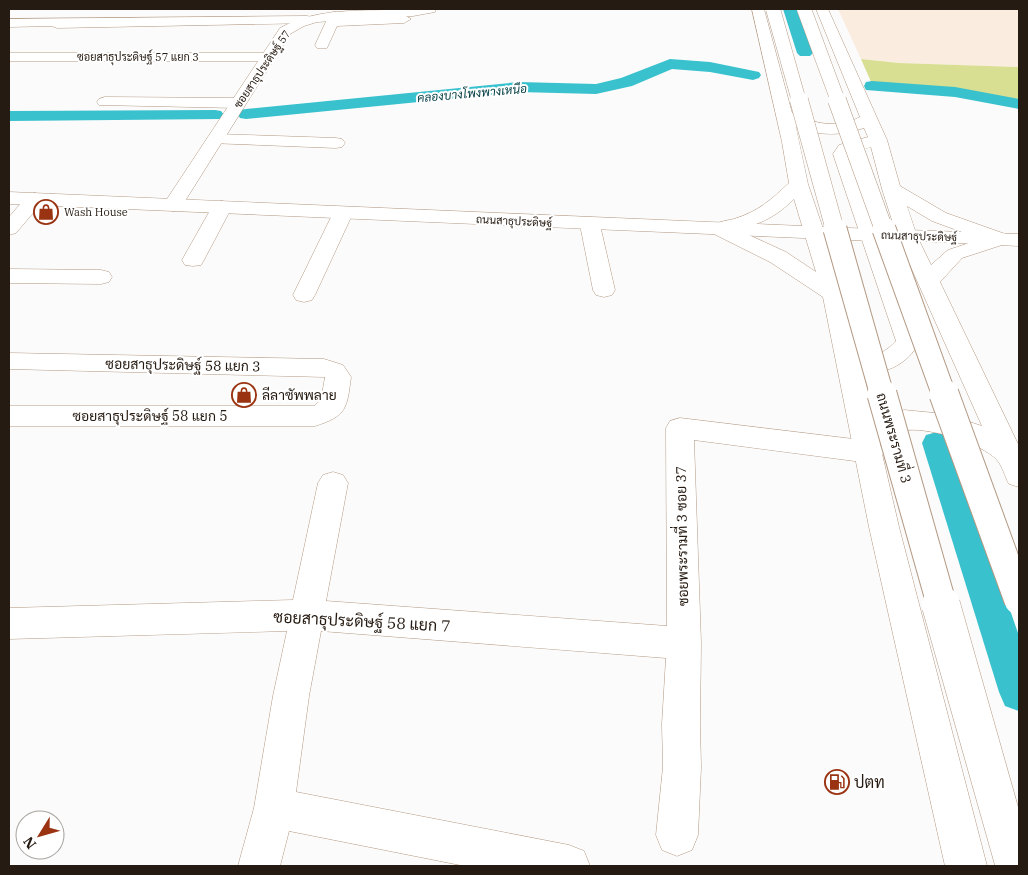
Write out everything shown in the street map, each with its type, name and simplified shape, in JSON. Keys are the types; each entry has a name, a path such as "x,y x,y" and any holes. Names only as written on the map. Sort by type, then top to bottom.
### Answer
{"main road":[{"path":"26,57 39,41 76,9"},
{"name":"ซอยสาธุประดิษฐ์ 57","path":"173,205 284,31 293,25 307,20 430,9"},
{"name":"ถนนพระรามที่ 3","path":"758,9 785,116 799,184 816,232 834,294 884,527 966,866"},
{"name":"ถนนพระรามที่ 3","path":"772,9 1015,866"},
{"path":"804,9 1019,600"},
{"path":"822,9 878,140 891,189 907,236 927,282 1015,465"},
{"path":"322,45 334,19 404,19"},
{"path":"9,23 307,20"},
{"name":"ซอยสาธุประดิษฐ์ 57 แยก 3","path":"9,57 268,57"},
{"path":"105,102 238,103"},
{"path":"785,116 816,129 843,130 857,127 869,119"},
{"path":"216,139 336,143"},
{"path":"851,371 894,359 902,353 908,342 842,154 845,149 878,140"},
{"path":"719,229 747,221 773,209 799,184"},
{"path":"891,189 939,217 1010,240"},
{"name":"ถนนสาธุประดิษฐ์","path":"9,198 590,224 1010,240"},
{"path":"9,230 35,199"},
{"path":"194,260 222,207"},
{"path":"304,295 343,213"},
{"path":"590,224 604,290"},
{"path":"719,229 778,257 834,294"},
{"path":"927,282 955,254 1010,240"},
{"path":"9,276 102,277"},
{"name":"ซอยสาธุประดิษฐ์ 58 แยก 3","path":"9,361 324,368 334,372 338,377 336,392"},
{"name":"ซอยสาธุประดิษฐ์ 58 แยก 5","path":"9,416 315,416 322,414 334,404 336,392"},
{"path":"868,448 882,428 904,420 945,424 981,436 1015,465"},
{"name":"ซอยพระรามที่ 3 ซอย 37","path":"678,835 682,767 681,724 684,643 680,428 868,448"},
{"path":"259,866 274,808 291,696 333,482"},
{"name":"ซอยสาธุประดิษฐ์ 58 แยก 7","path":"9,624 308,615 684,643"},
{"path":"274,808 569,866"}],"shaded area":[{"path":"838,9 1019,9 1019,67 899,63 861,59"}],"green space":[{"path":"861,59 899,63 1019,67 1019,100 872,84"}],"waterway":[{"path":"790,9 805,53"},
{"name":"คลองบางโพงพางเหนือ","path":"246,114 519,87 596,89 626,82 670,64 710,67 753,75"},
{"name":"คลองบางโพงพางเหนือ","path":"872,86 955,92 1019,104"},
{"name":"คลองบางโพงพางเหนือ","path":"9,116 215,115"},
{"path":"937,443 1019,692"}],"place":[{"name":"Wash House","path":"46,212"},
{"name":"ลีลาซัพพลาย","path":"244,395"},
{"name":"ปตท","path":"837,782"}]}
